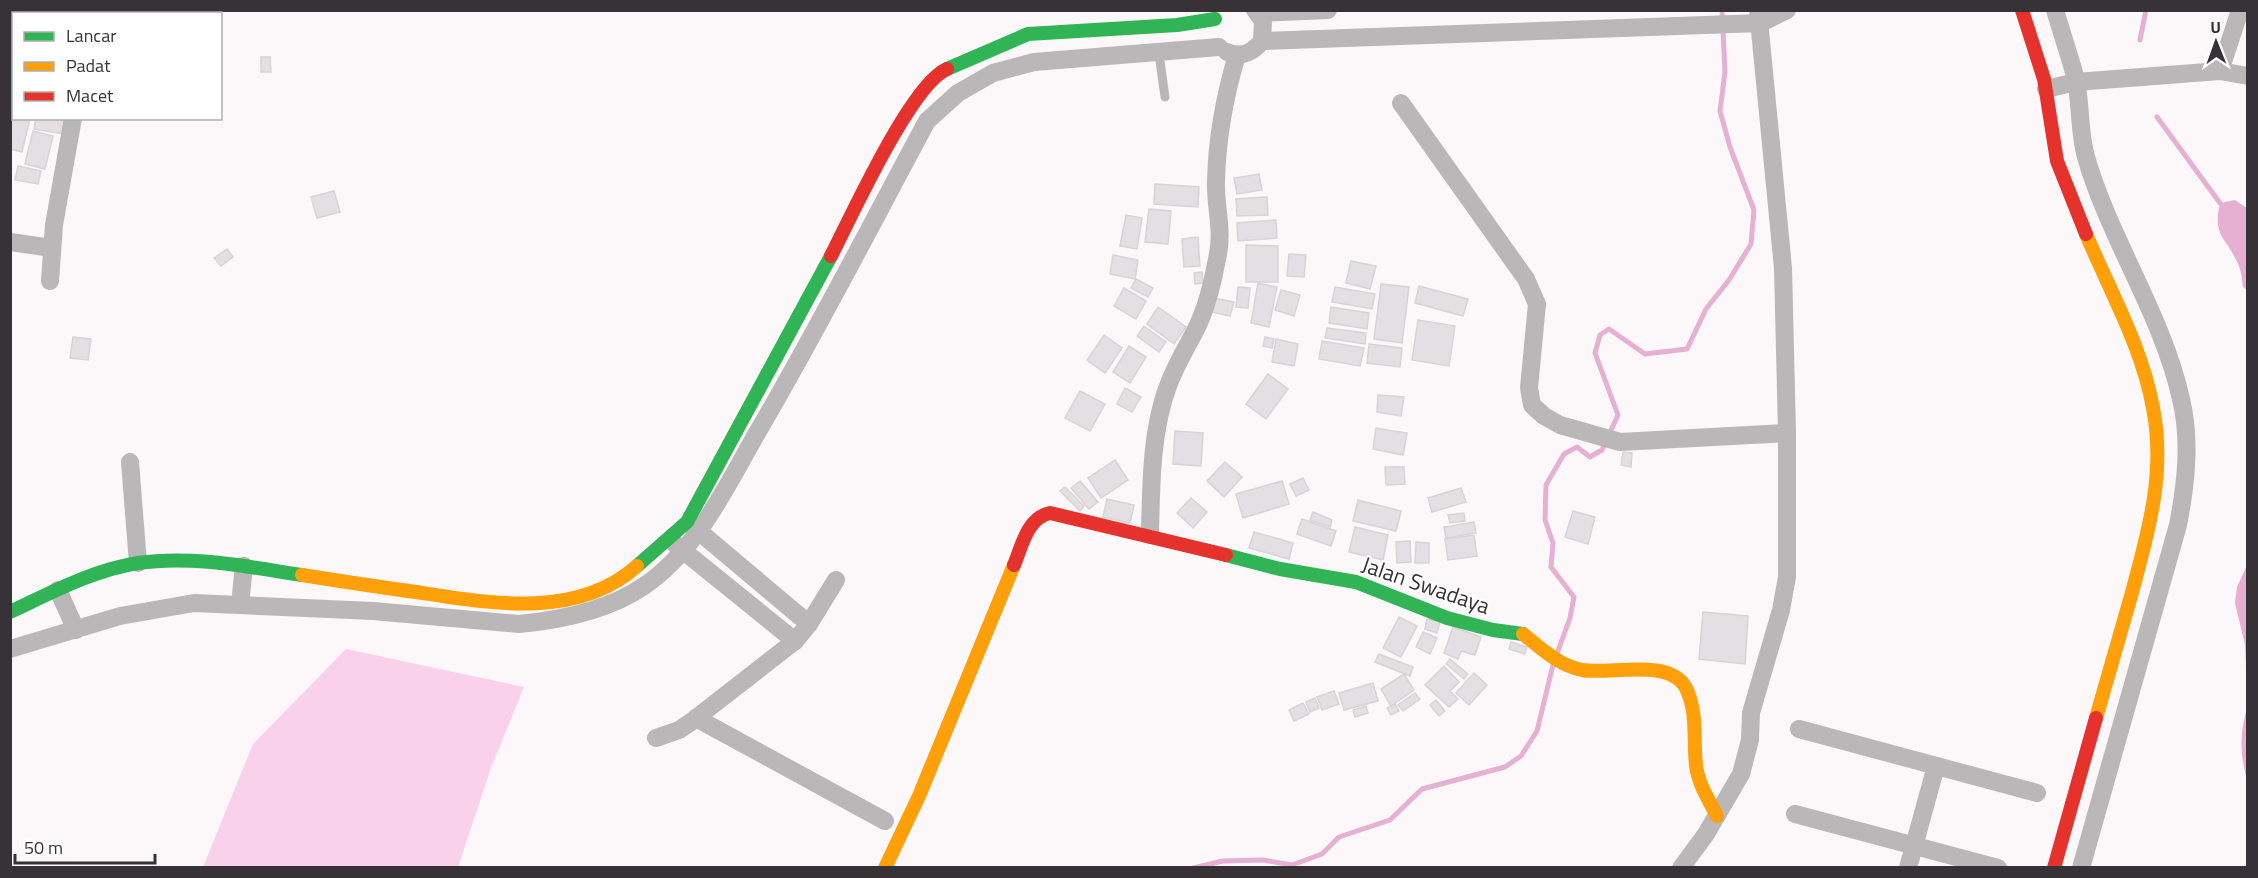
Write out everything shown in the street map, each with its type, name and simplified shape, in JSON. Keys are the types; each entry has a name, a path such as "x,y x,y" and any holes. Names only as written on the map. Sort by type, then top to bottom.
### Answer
{"street":[{"path":"692,526 711,513 782,390 927,121 958,93 993,73 1034,62 1159,54 1219,47 1237,55 1247,54 1262,41 1264,31 1256,12 1328,10"},
{"path":"1262,41 1760,17 1786,10"},
{"path":"2022,10 2046,89 2057,162 2074,208 2142,360 2154,401 2160,442 2159,484 2152,520 2054,867"},
{"path":"2055,10 2076,82 2078,114 2085,156 2101,201 2170,359 2182,400 2186,443 2186,485 2178,525 2081,867"},
{"path":"2220,71 2240,10"},
{"path":"10,649 120,616 194,603 240,604 519,624 543,622 598,609 644,586 692,526 765,381 911,104 940,72 1028,34 1177,25 1219,15 1214,38 1219,47"},
{"path":"1681,867 1735,787 1747,756 1752,724 1751,713 1785,591 1789,554 1783,268 1761,62 1760,17"},
{"path":"1150,535 1155,457 1165,394 1198,325 1210,291 1219,252 1217,173 1228,84 1237,55"},
{"path":"2046,89 2076,82 2220,71 2247,76"},
{"path":"1401,103 1526,279 1537,304 1529,388 1532,405 1544,416 1560,425 1620,442 1787,433"},
{"path":"50,281 52,248 73,120"},
{"path":"10,242 52,248"},
{"path":"130,462 138,563"},
{"name":"Jalan Swadaya","path":"885,867 919,796 1034,520 1050,513 1150,535 1280,569 1356,582 1456,620 1493,630 1523,634 1560,663 1583,670 1651,670 1676,676 1685,687 1692,706 1696,732 1696,766 1700,783 1717,816"},
{"path":"692,526 809,624"},
{"path":"10,612 58,590 138,563 205,561 492,604 540,604 592,592 677,545"},
{"path":"677,545 795,641"},
{"path":"240,604 244,566"},
{"path":"656,738 679,730 795,641 809,624 836,580"},
{"path":"58,590 76,630"},
{"path":"696,718 885,821"},
{"path":"1799,729 2037,793"},
{"path":"1908,867 1936,766"},
{"path":"1795,814 1998,867"}],"lane":[{"path":"1159,54 1165,97"},
{"path":"765,381 782,390"}],"shaded area":[{"path":"2235,200 2247,208 2247,290 2243,287 2239,266 2219,231 2218,224 2220,203"},
{"path":"2247,565 2247,690 2245,645 2235,603 2237,587"},
{"path":"346,649 524,687 491,768 458,867 203,867 253,744"},
{"path":"2247,708 2247,781 2241,744"}],"building":[{"path":"57,10 93,10 92,12 57,12"},
{"path":"10,46 12,46 12,65 10,65"},
{"path":"261,57 270,57 271,72 261,72"},
{"path":"12,119 30,120 22,152 10,149"},
{"path":"36,120 66,120 63,134 34,129"},
{"path":"33,131 53,136 45,169 25,164"},
{"path":"18,166 41,171 38,184 15,180"},
{"path":"1259,174 1262,190 1237,194 1234,178"},
{"path":"1155,184 1199,187 1198,207 1154,204"},
{"path":"334,191 340,212 317,218 311,197"},
{"path":"1267,197 1268,215 1237,216 1236,199"},
{"path":"1149,209 1171,211 1168,244 1145,242"},
{"path":"1126,215 1142,218 1137,249 1120,246"},
{"path":"1276,220 1277,238 1238,241 1237,223"},
{"path":"1198,237 1200,266 1184,267 1182,239"},
{"path":"1246,245 1278,246 1278,282 1246,282"},
{"path":"227,249 233,257 221,266 214,258"},
{"path":"1289,254 1306,255 1304,277 1287,276"},
{"path":"1113,255 1138,260 1135,279 1110,274"},
{"path":"1351,261 1376,266 1370,289 1346,283"},
{"path":"1202,272 1203,283 1195,284 1194,273"},
{"path":"1136,279 1153,288 1148,297 1131,288"},
{"path":"1258,283 1277,287 1269,327 1251,323"},
{"path":"1381,284 1409,287 1402,343 1374,339"},
{"path":"1419,286 1468,299 1463,316 1415,303"},
{"path":"1238,287 1250,288 1248,308 1236,307"},
{"path":"1335,287 1375,294 1372,309 1332,302"},
{"path":"1124,288 1146,301 1136,319 1114,306"},
{"path":"1281,290 1300,295 1294,316 1275,310"},
{"path":"1214,298 1234,302 1230,316 1211,312"},
{"path":"1158,307 1186,327 1174,344 1147,324"},
{"path":"1331,307 1369,313 1367,329 1329,323"},
{"path":"1418,320 1455,326 1449,366 1412,360"},
{"path":"1144,326 1166,342 1159,352 1137,336"},
{"path":"1327,328 1366,333 1365,344 1325,338"},
{"path":"1104,335 1122,348 1105,373 1087,360"},
{"path":"73,337 91,339 88,360 70,358"},
{"path":"1265,337 1274,339 1272,348 1263,346"},
{"path":"1276,339 1298,344 1294,366 1272,362"},
{"path":"1322,341 1364,348 1360,366 1319,359"},
{"path":"1369,344 1402,348 1400,367 1367,363"},
{"path":"1129,346 1146,357 1130,383 1113,372"},
{"path":"1268,374 1288,389 1266,419 1246,404"},
{"path":"1125,388 1141,397 1132,412 1117,404"},
{"path":"1080,391 1105,404 1090,431 1065,418"},
{"path":"1378,395 1404,397 1401,416 1377,412"},
{"path":"1376,428 1407,433 1403,455 1373,449"},
{"path":"1175,431 1203,433 1201,466 1173,464"},
{"path":"1623,452 1632,453 1631,467 1621,465"},
{"path":"1115,460 1128,480 1101,498 1088,478"},
{"path":"1225,462 1242,477 1224,497 1207,481"},
{"path":"1385,467 1404,467 1405,484 1386,485"},
{"path":"1303,478 1309,490 1296,496 1290,484"},
{"path":"1080,481 1098,502 1089,509 1071,488"},
{"path":"1282,481 1289,504 1243,518 1236,494"},
{"path":"1065,487 1084,506 1080,511 1060,491"},
{"path":"1461,488 1466,502 1432,512 1428,498"},
{"path":"1191,498 1207,512 1193,528 1177,513"},
{"path":"1107,499 1134,505 1130,523 1103,517"},
{"path":"1358,500 1401,511 1396,531 1353,521"},
{"path":"1573,511 1595,517 1588,544 1565,537"},
{"path":"1313,512 1332,520 1330,527 1310,520"},
{"path":"1464,513 1465,521 1450,523 1448,515"},
{"path":"1302,519 1336,531 1331,546 1297,534"},
{"path":"1474,522 1476,533 1446,538 1444,527"},
{"path":"1355,527 1388,535 1383,560 1349,552"},
{"path":"1254,532 1293,543 1289,559 1249,548"},
{"path":"1474,535 1477,556 1448,560 1445,539"},
{"path":"1410,541 1411,562 1397,563 1396,542"},
{"path":"1416,542 1429,543 1429,563 1415,563"},
{"path":"1703,612 1748,616 1745,664 1699,659"},
{"path":"1399,617 1417,626 1401,657 1383,648"},
{"path":"1427,619 1440,622 1437,633 1425,629"},
{"path":"1453,627 1481,637 1475,655 1461,651 1458,659 1444,653"},
{"path":"1423,632 1437,638 1430,654 1416,647"},
{"path":"1511,642 1527,647 1525,654 1509,649"},
{"path":"1379,654 1413,667 1410,676 1375,662"},
{"path":"1450,659 1468,674 1464,679 1446,664"},
{"path":"1444,666 1459,682 1450,691 1458,699 1449,707 1425,685"},
{"path":"1474,673 1487,685 1469,705 1456,693"},
{"path":"1404,674 1414,690 1391,706 1381,689"},
{"path":"1373,683 1378,701 1344,710 1339,693"},
{"path":"1334,691 1339,704 1322,710 1317,697"},
{"path":"1415,693 1420,699 1403,711 1398,705"},
{"path":"1315,698 1319,708 1310,712 1306,702"},
{"path":"1436,700 1445,711 1439,716 1430,705"},
{"path":"1303,703 1309,714 1294,721 1289,710"},
{"path":"1395,704 1399,711 1391,715 1387,708"},
{"path":"1366,706 1368,713 1355,717 1353,710"}],"waterway":[{"path":"1558,651 1570,618 1574,597 1551,567 1553,543 1545,520 1546,485 1564,454 1577,447 1590,457 1602,450 1618,415 1595,353 1600,335 1609,329 1645,354 1687,349 1706,309 1729,280 1751,244 1754,210 1730,147 1720,111 1725,72 1722,10"},
{"path":"2140,40 2146,10"},
{"path":"2157,117 2220,203"},
{"path":"1193,868 1223,861 1263,860 1292,865 1322,854 1339,837 1390,820 1422,789 1505,767 1521,756 1537,731 1553,665"}],"traffic: fast":[{"path":"947,69 1028,34 1177,25 1215,19"},
{"path":"637,566 687,522 831,256"},
{"path":"1226,555 1280,569 1356,582 1447,618 1493,630 1523,634"},
{"path":"10,612 89,577 138,563 200,561 302,575"}],"traffic: slow":[{"path":"2086,234 2141,363 2153,408 2157,456 2149,526 2096,718"},
{"path":"885,868 919,796 1014,565"},
{"path":"302,575 472,600 531,603 560,601 587,594 613,583 637,566"},
{"path":"1523,634 1551,656 1573,668 1594,671 1653,670 1667,673 1678,679 1690,697 1699,779 1717,816"}],"traffic: jam":[{"path":"2022,10 2044,79 2057,161 2086,234"},
{"path":"831,256 900,124 916,99 933,80 947,69"},
{"path":"1014,565 1026,534 1036,521 1050,513 1226,555"},
{"path":"2054,868 2096,718"}]}
